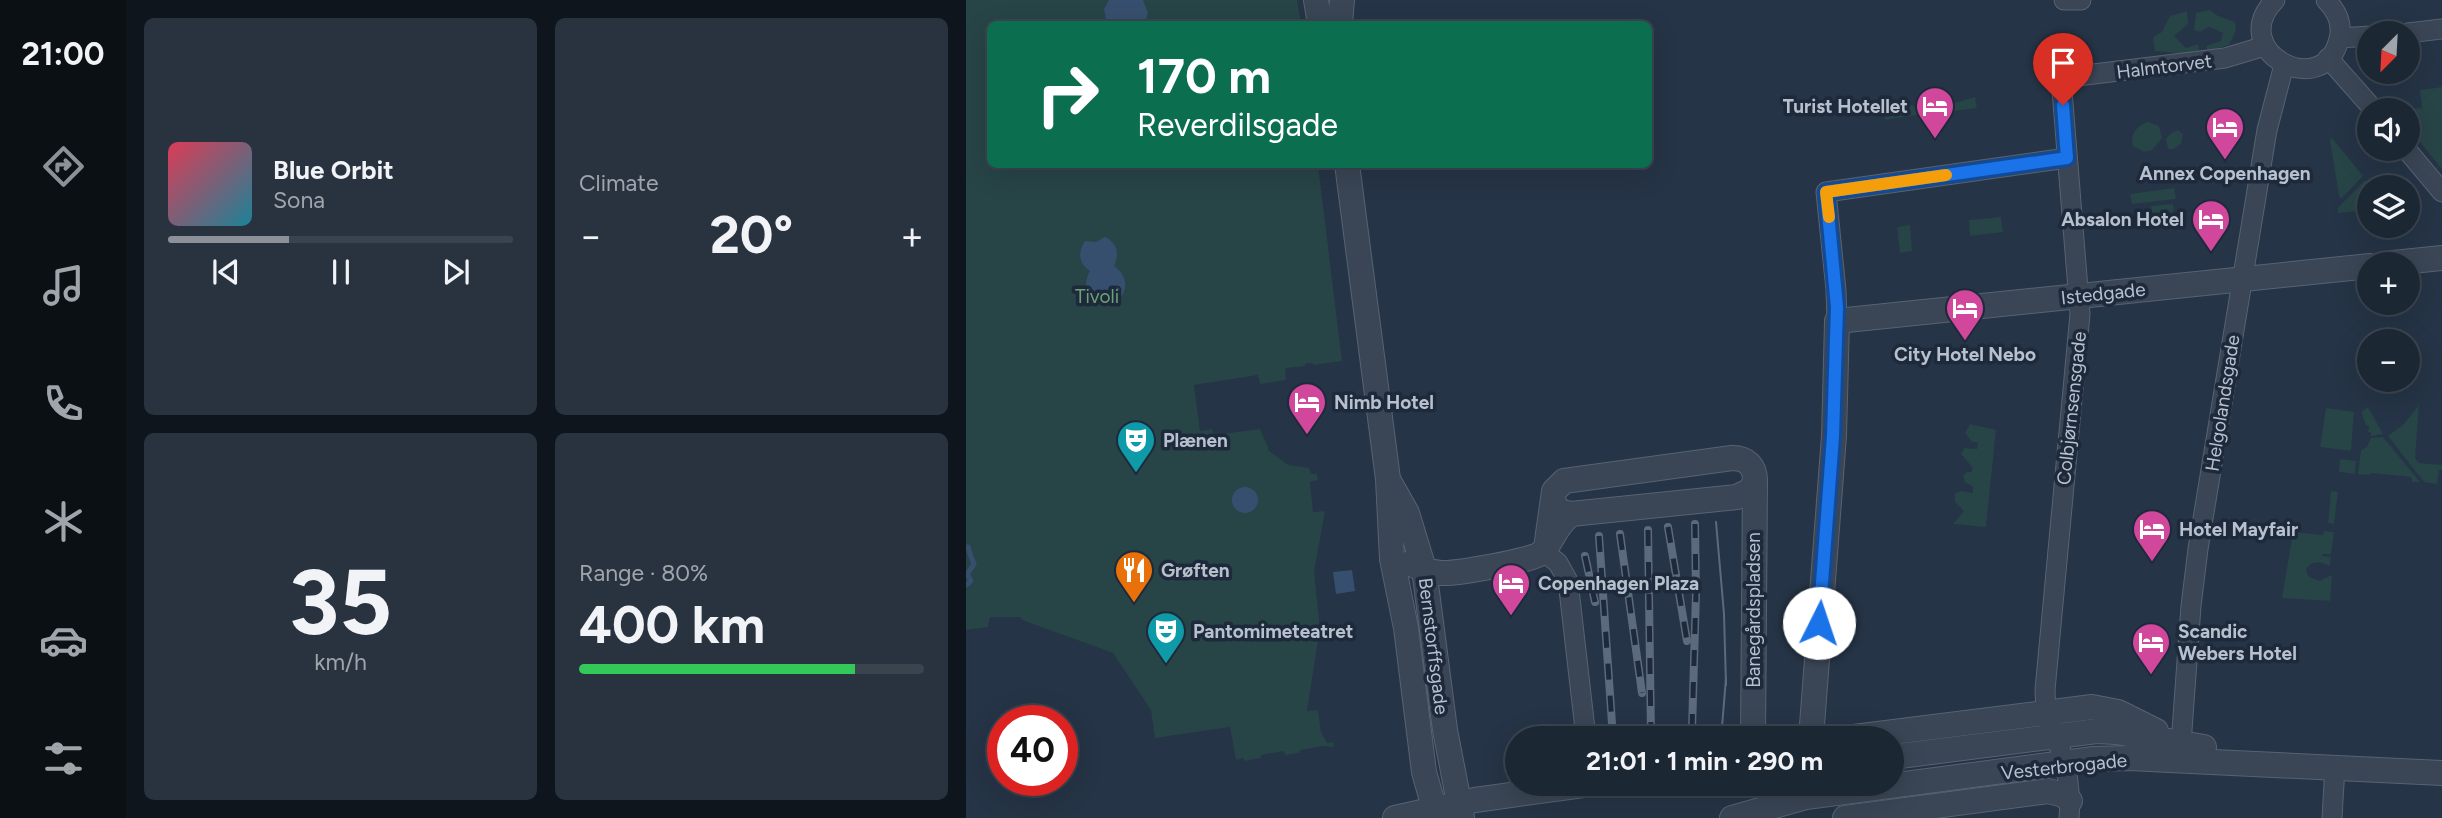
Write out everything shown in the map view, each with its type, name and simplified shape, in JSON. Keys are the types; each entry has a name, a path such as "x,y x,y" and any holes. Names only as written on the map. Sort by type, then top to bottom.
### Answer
{"street":[{"path":"1316,0 1320,21"},
{"path":"1340,21 1342,0"},
{"path":"2064,0 2081,0"},
{"path":"2267,3 2262,26 2265,46 2273,57 2284,65 2307,69 2328,58 2336,49 2340,38 2339,19 2329,1"},
{"path":"2420,32 2442,29"},
{"path":"2340,38 2357,37"},
{"name":"Halmtorvet","path":"2061,78 2225,58 2265,46"},
{"path":"2328,58 2363,98"},
{"name":"Helgolandsgade","path":"2181,744 2194,577 2272,108 2284,65"},
{"name":"Colbjørnsensgade","path":"2061,78 2080,314 2046,672 2046,713 2066,764 2069,810"},
{"path":"1812,726 1833,447 1837,321 1826,192 2067,158"},
{"path":"2416,161 2442,192"},
{"name":"Bernstorffsgade","path":"1348,168 1388,479 1392,559 1406,628 1424,772 1416,816"},
{"path":"2420,260 2442,258"},
{"name":"Istedgade","path":"1837,321 2357,267"},
{"path":"1389,504 1408,559 1415,566 1443,573 1530,558 1544,549 1562,506 1555,488 1567,480 1732,458 1747,461 1752,467 1755,481 1751,490 1737,497 1562,506"},
{"name":"Bernstorffsgade","path":"1388,479 1407,513 1424,569 1444,730 1461,810"},
{"name":"Banegårdspladsen","path":"1753,726 1755,481"},
{"path":"1544,549 1558,563 1568,581 1585,726"},
{"path":"1904,731 2106,708 2129,716 2181,744"},
{"name":"Vesterbrogade","path":"1904,755 2107,730 2181,744 2244,750 2336,752 2442,759"},
{"name":"Vesterbrogade","path":"1732,818 1806,800 2066,764 2129,758 2442,773"},
{"path":"2332,818 2336,766"},
{"path":"1845,818 2048,791 2064,795 2069,810"},
{"path":"1416,816 1531,796"}],"green space":[{"name":"Tivoli","path":"966,0 1297,0 1300,21 987,21 987,168 1318,168 1342,361 1285,368 1286,380 1260,384 1258,375 1194,385 1200,431 1212,429 1214,435 1260,429 1268,450 1288,465 1309,468 1311,474 1317,474 1318,480 1310,482 1313,512 1325,511 1314,572 1320,628 1307,711 1318,710 1321,732 1327,743 1333,742 1334,747 1323,746 1285,755 1284,751 1244,761 1244,758 1236,760 1230,727 1155,738 1151,710 1113,653 1020,617 990,617 988,627 966,630"},
{"path":"2210,10 2235,22 2236,30 2229,45 2208,51 2206,46 2221,41 2223,33 2209,27 2200,32 2194,30 2196,13"},
{"path":"2187,11 2188,24 2174,36 2186,48 2198,44 2199,52 2187,54 2155,51 2153,37 2162,32 2170,16"},
{"path":"2442,87 2442,169 2420,142 2420,90"},
{"path":"1975,97 1977,108 1939,113 1938,108"},
{"path":"1908,102 1923,114 1885,120 1883,104"},
{"path":"2148,122 2159,126 2162,138 2152,150 2144,152 2133,146 2132,138 2137,128"},
{"path":"2178,130 2183,134 2181,144 2174,149 2168,149 2166,139"},
{"path":"2332,138 2362,175 2357,175 2357,182 2341,199 2339,196 2330,140"},
{"path":"2174,188 2176,199 2132,204 2130,194"},
{"path":"2357,188 2357,211 2338,213 2338,208"},
{"path":"2173,204 2174,213 2152,216 2151,206"},
{"path":"2001,217 2003,232 1970,236 1969,220"},
{"path":"1910,225 1912,251 1900,253 1897,227"},
{"path":"2419,405 2415,458 2419,463 2442,465 2437,484 2424,482 2388,436 2403,425"},
{"path":"2368,407 2383,434 2371,436 2371,432 2368,432 2369,426 2366,425 2361,412"},
{"path":"2326,408 2354,412 2351,451 2320,447"},
{"path":"1970,424 1996,430 1986,527 1953,524 1964,511 1955,502 1955,493 1973,493 1973,487 1965,482 1963,476 1972,472 1972,467 1961,454 1964,448 1977,449 1978,442 1972,442 1965,433"},
{"path":"2383,437 2420,482 2412,482 2411,477 2358,474 2361,450 2367,447 2371,438"},
{"path":"2340,459 2356,461 2355,474 2339,472"},
{"path":"2331,491 2338,492 2334,524 2328,523"},
{"path":"2324,531 2334,532 2331,554 2322,554 2331,557 2330,566 2316,562 2306,570 2308,576 2319,581 2332,575 2330,601 2282,598 2293,532 2323,535"}],"water":[{"path":"1109,0 1143,0 1148,13 1145,21 1106,21 1104,9"},
{"path":"1105,237 1116,249 1114,266 1121,273 1125,285 1120,299 1105,304 1098,303 1088,293 1086,287 1090,271 1083,265 1080,254 1085,241 1096,242"},
{"path":"1245,487 1254,491 1258,500 1254,509 1245,513 1236,509 1232,500 1236,491"},
{"path":"1352,570 1355,591 1336,594 1333,572"}],"waterway":[{"path":"968,547 971,557"},
{"path":"966,585 971,581 967,574 974,564 972,559"}],"tram line":[{"path":"1716,522 1724,614 1726,685"},
{"path":"1722,726 1726,678"}],"railway":[{"path":"1692,726 1695,524"},
{"path":"1668,527 1687,641"},
{"path":"1648,530 1651,726"},
{"path":"1620,534 1642,693"},
{"path":"1599,536 1612,726"},
{"path":"1585,556 1595,602"}],"slow traffic":[{"path":"1829,217 1826,192 1946,175"}],"place":[{"name":"Turist Hotellet","path":"1935,140"},
{"name":"Annex Copenhagen","path":"2225,161"},
{"name":"Absalon Hotel","path":"2211,253"},
{"name":"City Hotel Nebo","path":"1965,342"},
{"name":"Nimb Hotel","path":"1307,436"},
{"name":"Plænen","path":"1136,474"},
{"name":"Hotel Mayfair","path":"2152,563"},
{"name":"Grøften","path":"1134,604"},
{"name":"Copenhagen Plaza","path":"1511,617"},
{"name":"Pantomimeteatret","path":"1166,665"},
{"name":"Scandic Webers Hotel","path":"2151,676"}],"route":[{"path":"1819,623 1833,436 1837,307 1826,192 2067,158 2063,105"}]}
